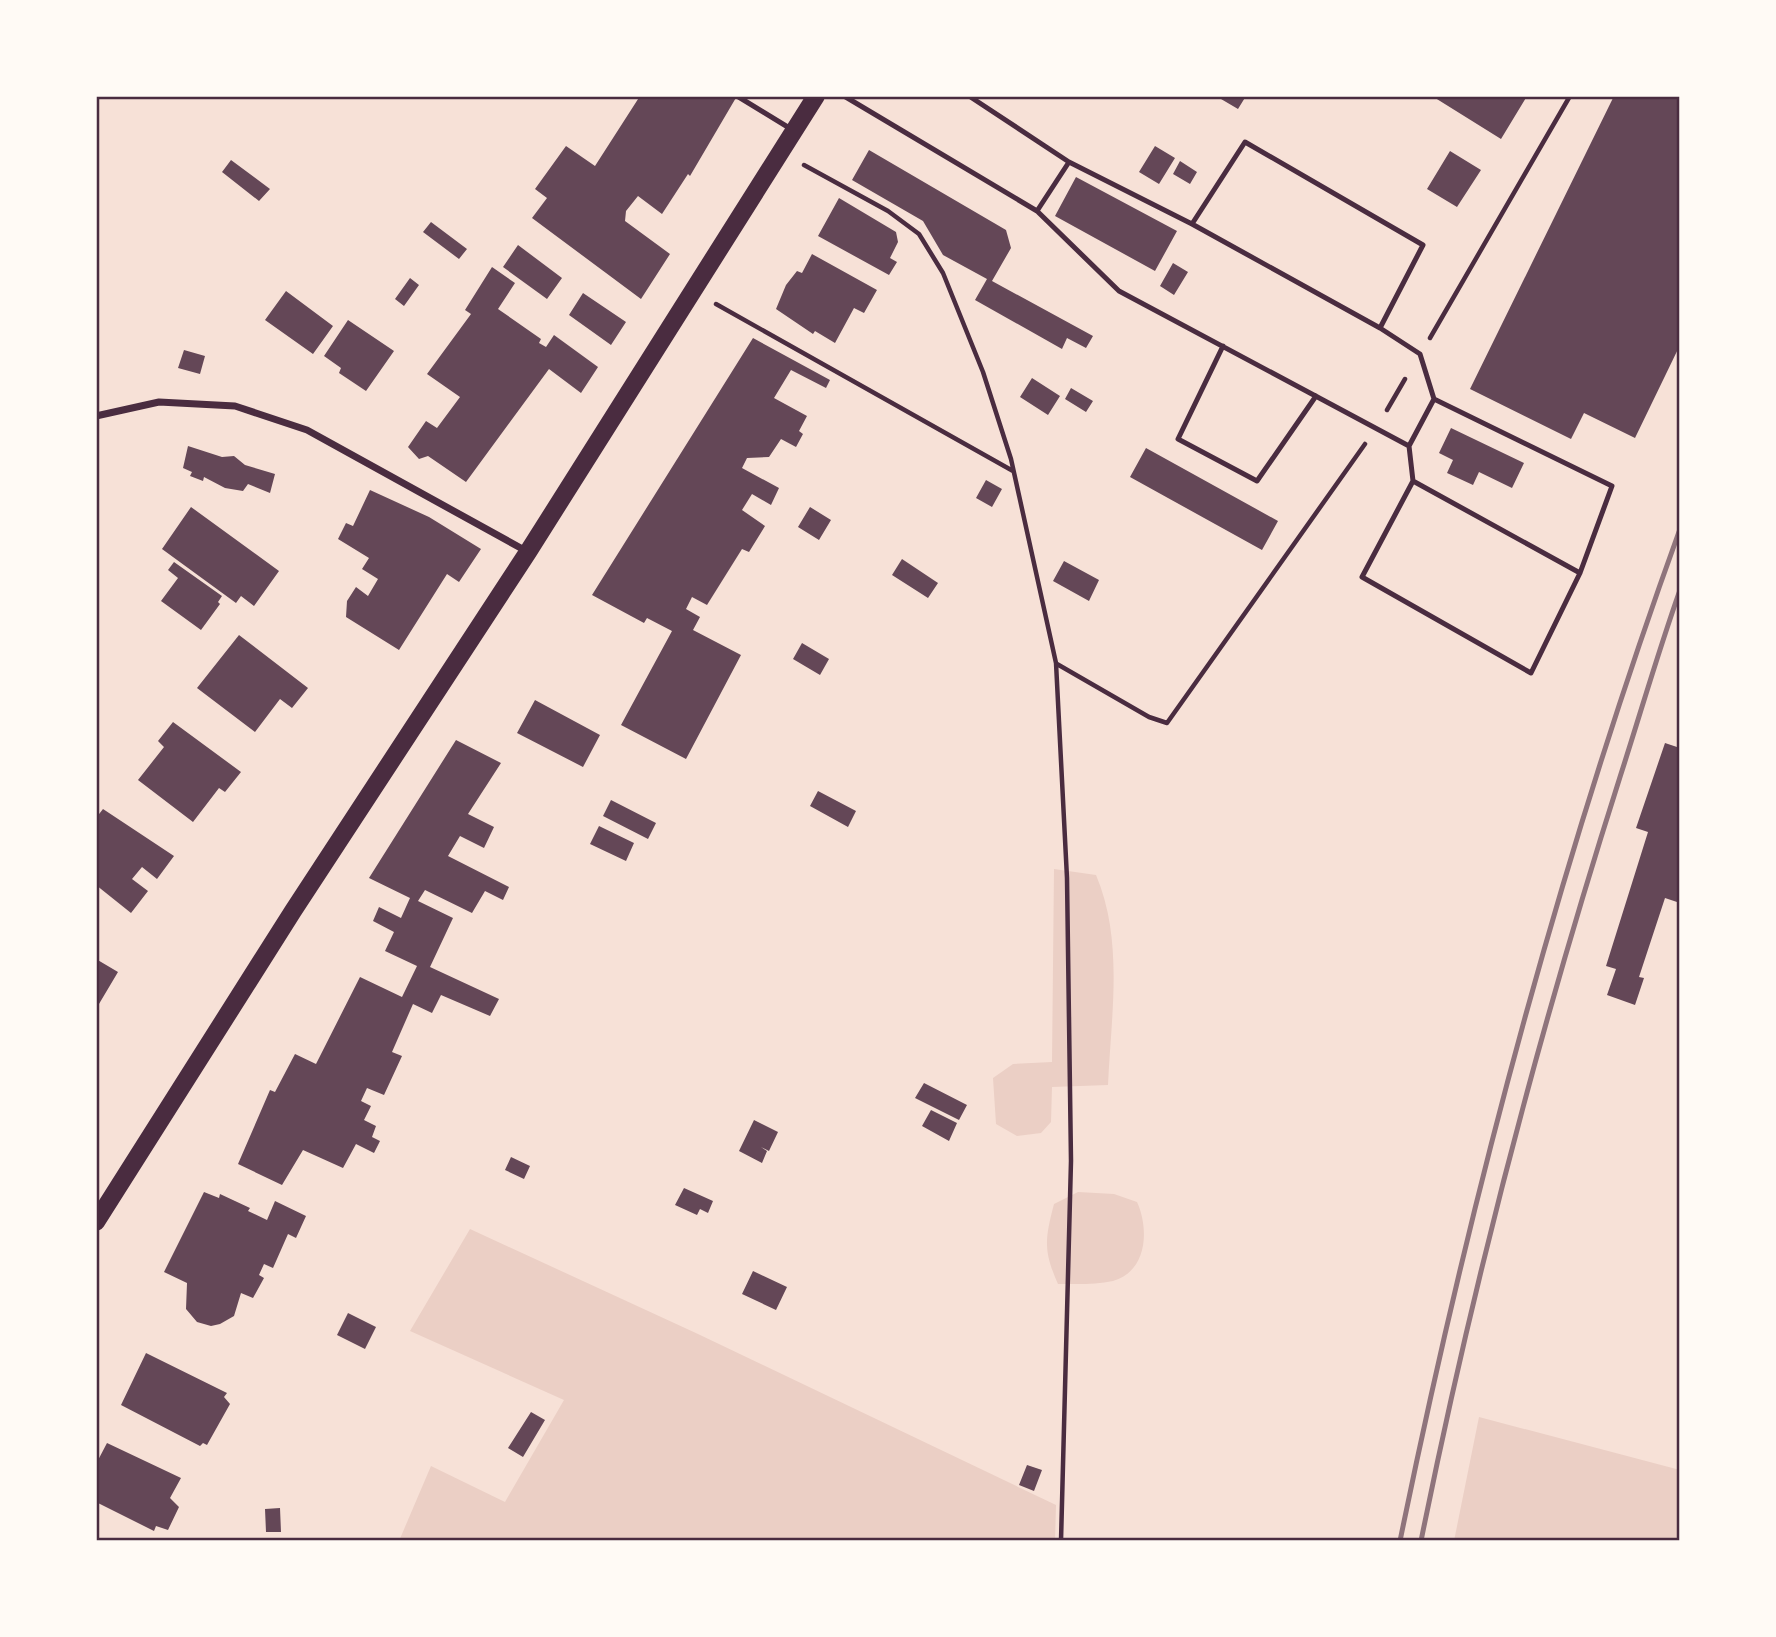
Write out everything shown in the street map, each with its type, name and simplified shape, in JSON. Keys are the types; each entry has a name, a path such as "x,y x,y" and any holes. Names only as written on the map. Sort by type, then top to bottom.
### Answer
{"main road":[{"path":"96,1222 293,911 528,552 816,96"}],"street":[{"path":"96,416 159,402 234,406 307,430 528,552"}],"lane":[{"path":"737,96 795,131"},
{"path":"844,96 1037,211 1119,291 1409,446"},
{"path":"969,96 1069,162 1192,224 1380,328 1420,354 1434,399 1409,446 1413,481 1362,577 1531,673 1580,573 1612,486 1434,399"},
{"path":"1192,224 1245,142 1423,245 1380,328"},
{"path":"1037,211 1069,162"},
{"path":"1223,346 1178,439 1257,481 1316,396"},
{"path":"1413,481 1580,573"}],"path":[{"path":"1492,233 1570,96"},
{"path":"782,153 888,211 919,234 958,306 983,372 1014,472 1056,663 1067,878 1071,1161 1061,1541"},
{"path":"694,291 1014,472"},
{"path":"1056,663 1149,717 1167,723 1343,476"}],"shaded area":[{"path":"1054,869 1096,875 1105,900 1114,979 1108,1085 1052,1087 1051,1122 1041,1133 1017,1136 996,1124 993,1078 1013,1064 1052,1062"},
{"path":"1078,1192 1114,1194 1137,1202 1143,1224 1143,1248 1133,1268 1125,1276 1100,1283 1058,1284 1047,1244 1051,1216 1054,1204"},
{"path":"470,1229 698,1334 1056,1505 1055,1541 399,1541 431,1466 505,1502 564,1400 410,1331"},
{"path":"1479,1417 1680,1470 1680,1541 1454,1541"}],"building":[{"path":"640,96 737,96 690,176 688,174 662,214 638,196 626,211 625,221 670,254 641,299 532,218 547,198 535,189 566,146 595,166"},
{"path":"1223,96 1246,96 1238,109 1221,99"},
{"path":"1432,96 1527,96 1501,139"},
{"path":"1614,96 1680,96 1680,345 1635,438 1584,413 1571,439 1470,389"},
{"path":"1155,146 1175,158 1159,184 1139,172"},
{"path":"869,150 1006,230 1011,248 992,281 1093,336 1086,348 1067,338 1062,349 975,300 987,279 943,255 923,221 852,180"},
{"path":"1450,151 1481,170 1457,207 1427,189"},
{"path":"231,160 270,189 259,201 222,172"},
{"path":"1180,161 1197,172 1190,184 1173,174"},
{"path":"1076,177 1177,231 1155,271 1055,216"},
{"path":"839,198 896,232 898,242 890,258 897,262 889,275 818,236"},
{"path":"431,222 467,249 459,259 423,232"},
{"path":"518,245 562,278 547,299 503,267"},
{"path":"812,254 877,290 864,313 854,308 835,343 815,331 813,334 776,309 786,285 797,271 802,273"},
{"path":"1173,263 1188,272 1174,295 1160,286"},
{"path":"492,267 515,283 498,309 541,339 539,343 546,347 554,335 598,367 581,393 549,369 466,482 428,456 419,459 408,447 426,421 437,428 460,397 427,374 471,314 465,310"},
{"path":"410,278 419,285 404,306 395,299"},
{"path":"286,291 333,326 313,354 265,320"},
{"path":"583,293 626,322 611,345 569,315"},
{"path":"348,320 394,351 366,391 339,373 341,368 324,356"},
{"path":"753,338 830,380 826,388 791,370 774,398 807,416 799,431 803,434 796,447 781,439 769,457 747,458 742,468 779,488 771,505 752,494 742,510 765,526 749,552 742,549 707,605 692,597 686,609 700,617 693,630 741,655 686,759 621,725 672,631 647,618 644,623 592,595"},
{"path":"184,350 205,356 200,374 178,368"},
{"path":"1032,378 1060,396 1048,415 1020,397"},
{"path":"1071,388 1093,401 1086,412 1065,399"},
{"path":"1451,428 1524,463 1512,488 1479,472 1473,485 1447,473 1453,460 1439,453"},
{"path":"188,446 222,457 234,456 245,465 275,474 270,493 248,484 243,491 225,488 204,477 203,481 190,476 192,472 183,468"},
{"path":"1146,448 1278,521 1262,550 1130,477"},
{"path":"986,480 1002,489 992,507 976,498"},
{"path":"370,490 429,517 481,549 459,582 447,574 399,650 346,617 347,601 356,587 368,596 378,579 362,569 369,558 338,539 346,523 353,526"},
{"path":"191,507 279,571 254,606 241,596 236,603 162,549"},
{"path":"810,507 831,520 819,540 798,527"},
{"path":"902,559 938,583 928,598 892,575"},
{"path":"1064,561 1099,580 1089,601 1053,581"},
{"path":"174,562 222,596 218,602 220,604 201,630 161,601 178,578 168,570"},
{"path":"239,635 308,688 292,708 280,699 255,732 197,688"},
{"path":"802,643 829,659 820,675 793,659"},
{"path":"535,700 600,735 583,767 517,733"},
{"path":"173,722 241,772 225,792 219,788 193,822 138,780 164,747 158,741"},
{"path":"456,740 501,763 468,814 494,827 484,848 460,836 448,856 509,887 503,900 485,891 472,913 425,890 418,901 453,918 430,967 499,999 490,1016 441,995 432,1013 413,1004 392,1052 402,1056 384,1095 367,1088 361,1101 371,1106 364,1120 376,1126 372,1137 380,1141 374,1153 356,1144 343,1168 303,1150 282,1185 238,1164 270,1090 275,1092 295,1054 316,1064 360,977 402,997 417,966 385,951 394,932 373,921 379,907 401,918 410,898 369,878"},
{"path":"1665,743 1680,748 1680,903 1665,898 1639,977 1644,978 1635,1005 1607,995 1616,969 1606,966 1648,832 1636,828"},
{"path":"818,791 856,811 848,827 810,806"},
{"path":"611,800 656,823 648,839 603,816"},
{"path":"103,809 174,856 157,879 142,867 132,879 148,891 131,913 96,885 96,818"},
{"path":"599,826 634,843 626,861 590,844"},
{"path":"96,959 118,972 96,1009"},
{"path":"924,1083 967,1105 959,1120 915,1098"},
{"path":"931,1110 957,1123 949,1141 922,1126"},
{"path":"754,1120 778,1132 769,1151 761,1147 767,1151 762,1163 739,1151"},
{"path":"511,1157 530,1166 524,1179 505,1170"},
{"path":"684,1188 713,1201 708,1213 700,1209 697,1215 675,1205"},
{"path":"204,1192 219,1198 220,1194 250,1208 248,1211 267,1220 275,1201 306,1216 296,1238 288,1234 273,1268 264,1264 259,1275 264,1278 253,1298 241,1293 234,1316 211,1326 197,1322 186,1309 187,1283 164,1272"},
{"path":"753,1271 787,1287 776,1310 742,1294"},
{"path":"348,1313 376,1327 365,1349 337,1335"},
{"path":"146,1353 227,1393 224,1397 230,1404 207,1445 203,1443 200,1446 121,1405"},
{"path":"531,1412 545,1420 523,1457 508,1448"},
{"path":"107,1443 181,1478 170,1498 179,1507 168,1530 156,1526 154,1531 96,1502 96,1464"},
{"path":"1027,1465 1042,1470 1034,1491 1019,1485"},
{"path":"280,1508 281,1532 266,1532 265,1509"}],"railway":[{"path":"1400,1541 1457,1285 1522,1030 1596,777 1680,529"},
{"path":"1421,1541 1463,1348 1510,1156 1562,966 1680,590"}]}
